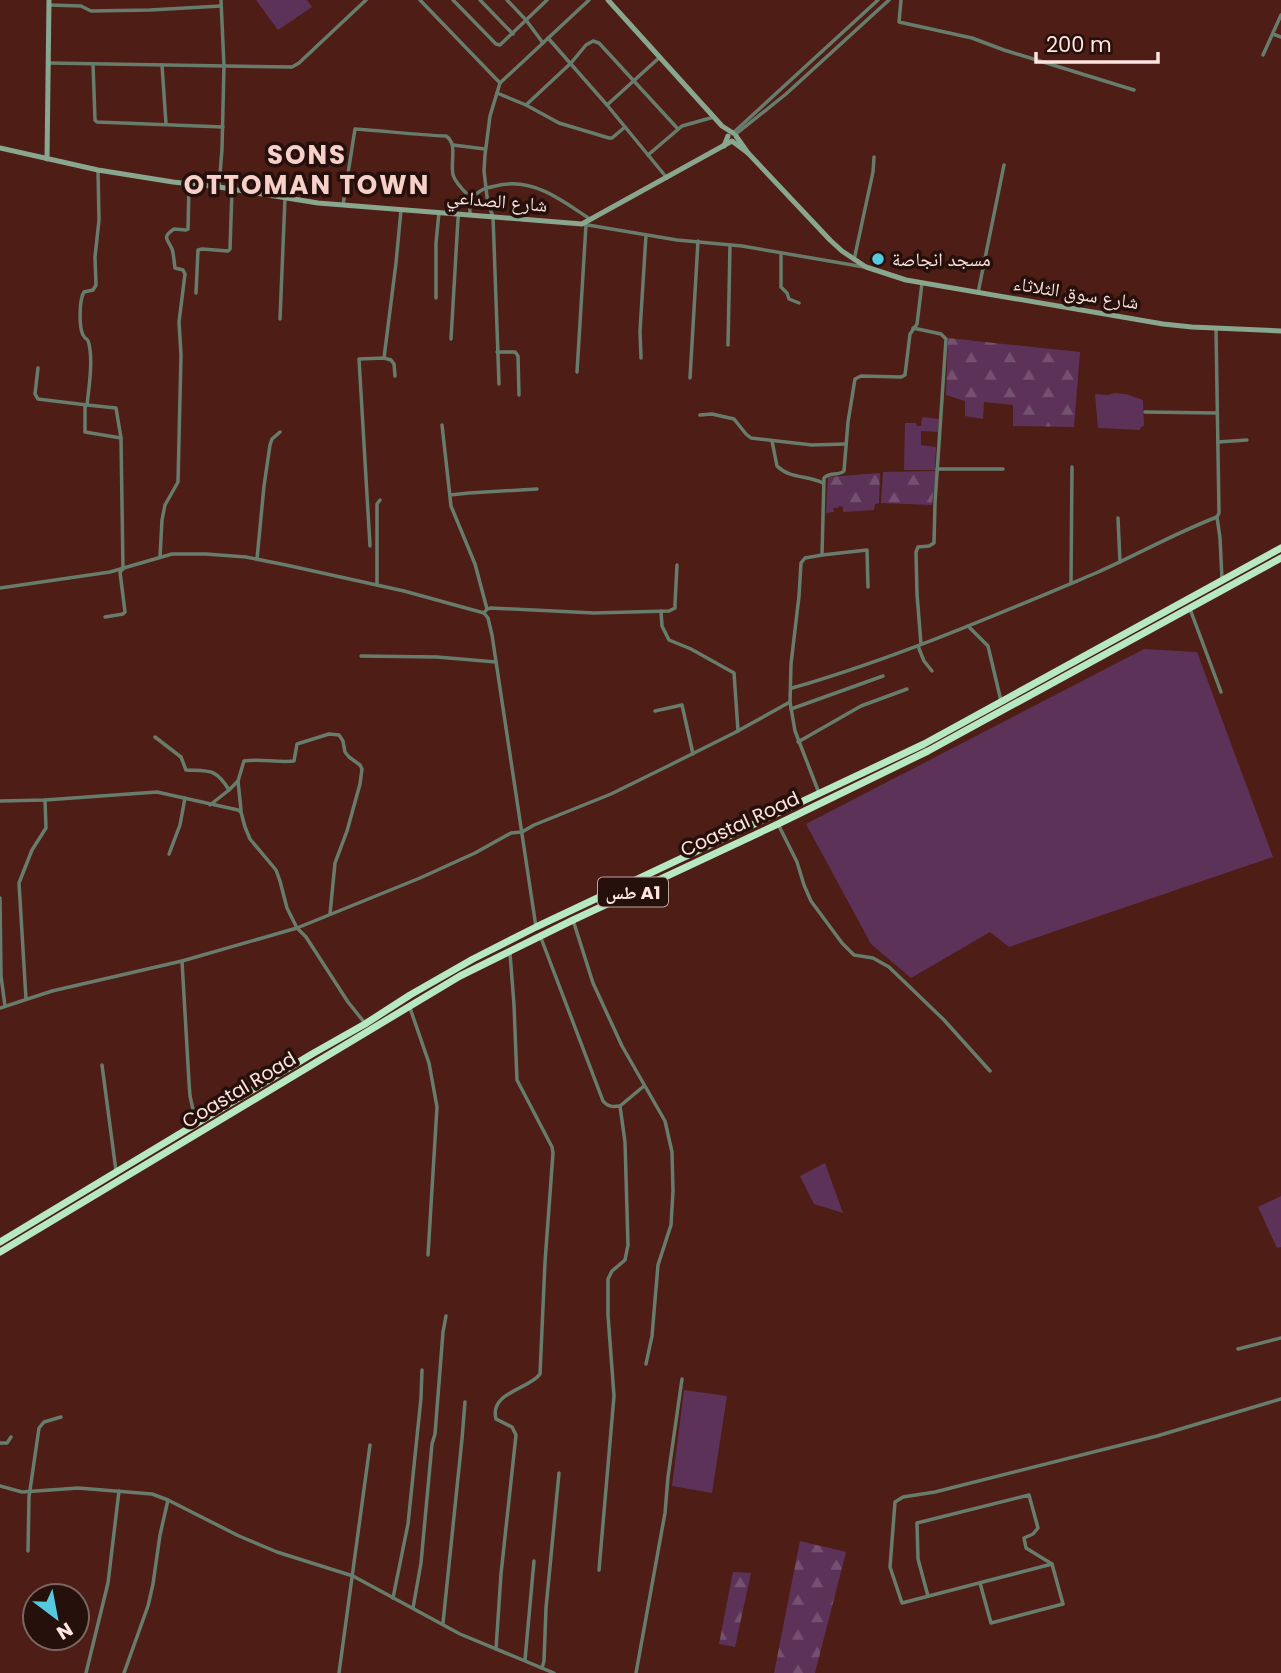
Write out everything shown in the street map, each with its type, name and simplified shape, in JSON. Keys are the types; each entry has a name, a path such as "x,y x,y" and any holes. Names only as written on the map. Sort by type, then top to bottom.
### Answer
{"highway":[{"name":"Coastal Road","path":"0,1252 197,1124 457,968 536,927 925,744 1281,548"},
{"name":"Coastal Road","path":"0,1242 116,1172 136,1165 460,976 928,751 1281,558"},
{"path":"1146,621 1151,630"},
{"path":"631,882 636,891"}],"street":[{"path":"81,0 81,6"},
{"path":"173,0 174,9"},
{"path":"48,63 292,67 366,0"},
{"path":"420,0 500,83"},
{"path":"453,0 500,46 547,0"},
{"path":"480,0 513,34"},
{"path":"507,0 543,43"},
{"path":"536,0 541,6"},
{"path":"499,384 493,216 488,205 484,171 489,116 500,83 589,0"},
{"name":"شارع سوق الثلاثاء","path":"608,0 830,240 866,267 905,280 1163,324 1281,331"},
{"path":"577,372 584,225 723,146 878,0"},
{"path":"733,136 786,94 889,0"},
{"path":"901,0 899,22 971,38 1134,90"},
{"path":"47,159 49,2 81,6 91,11 174,9 221,3 224,66 219,187"},
{"path":"1263,55 1281,15"},
{"path":"1273,34 1281,37"},
{"path":"548,38 667,178"},
{"path":"526,104 593,41 599,43 678,129"},
{"path":"832,42 838,47"},
{"path":"607,105 660,56"},
{"path":"93,64 96,121 223,127"},
{"path":"162,65 166,124"},
{"path":"496,93 526,104 559,123 609,138 625,127"},
{"path":"648,155 682,126 715,117"},
{"path":"343,205 355,129 450,138 453,145 454,176 471,198"},
{"path":"453,145 485,149"},
{"name":"شارع الصداعي","path":"0,148 98,170 285,198 584,225"},
{"path":"854,260 874,157"},
{"path":"978,293 1004,165"},
{"path":"98,170 96,285 93,290 84,292 80,298 82,332 89,342 85,429 87,433 121,438"},
{"path":"160,557 165,505 178,482 181,355 179,322 185,274 183,270 175,268 173,250 166,237 174,229 188,229 189,184"},
{"path":"470,214 471,198 486,188 508,184 535,187 591,219"},
{"path":"196,293 198,250 230,249 232,190"},
{"path":"279,319 285,198"},
{"path":"384,358 397,263 401,209"},
{"path":"436,299 439,212"},
{"path":"451,339 459,214"},
{"path":"584,225 866,267"},
{"path":"641,358 639,338 646,235"},
{"path":"690,378 698,241"},
{"path":"728,345 730,245"},
{"path":"782,253 781,287 789,299 799,303"},
{"path":"822,555 823,483 825,476 844,471 855,379 861,376 905,375 910,334 917,324 922,283"},
{"path":"913,328 941,334 946,340 934,503 934,543 919,547 916,552 919,645 924,662 932,670"},
{"path":"1216,329 1217,517 1222,579"},
{"path":"497,352 517,353 519,395"},
{"path":"370,547 359,359 384,358 393,362 395,376"},
{"path":"38,368 35,394 38,399 116,408 118,414 121,438 123,569 120,572 125,612 105,617"},
{"path":"1144,412 1216,413"},
{"path":"700,415 734,418 749,437 822,446 846,444"},
{"path":"442,425 453,513 475,564 490,625 536,927"},
{"path":"257,559 270,444 279,432"},
{"path":"1218,442 1247,440"},
{"path":"772,441 780,470 823,483"},
{"path":"1071,583 1072,467"},
{"path":"937,469 1003,469"},
{"path":"450,495 537,489"},
{"path":"377,585 377,504 380,500"},
{"path":"792,688 919,645 1038,598 1217,517"},
{"path":"1118,518 1120,562"},
{"path":"819,793 798,742 790,709 791,664 801,563 805,558 867,550 868,587"},
{"path":"0,588 123,569 172,554 206,554 257,559 476,610 594,613 669,611 674,608 677,565"},
{"path":"1190,608 1221,692"},
{"path":"661,611 662,626 669,640 734,673 738,731"},
{"path":"968,626 988,646 1001,701"},
{"path":"361,656 437,657 496,662"},
{"path":"790,709 883,676"},
{"path":"798,742 861,706 908,689"},
{"path":"0,898 2,1007 52,991 182,961 297,928 420,878 511,833 522,832 611,793 693,754 790,702"},
{"path":"654,711 682,705 693,754"},
{"path":"330,915 335,863 362,775 360,765 345,752 342,738 332,734 297,744 294,761 271,763 246,760 242,763 237,781 241,812 250,839 276,870 287,908 297,928 365,1024"},
{"path":"155,737 181,757 186,770 209,771 220,775 229,790"},
{"path":"210,804 237,781"},
{"path":"0,801 157,792 241,812"},
{"path":"169,854 180,825 186,798"},
{"path":"26,999 19,883 32,850 46,828 45,800"},
{"path":"778,824 797,862 811,901 842,943 854,955 873,958 888,967 935,1011 990,1071"},
{"path":"573,920 595,989 622,1046 665,1121 672,1152 671,1225 658,1265 652,1336 646,1364"},
{"path":"540,936 603,1101 611,1107 620,1106 645,1086"},
{"path":"496,1649 516,1435 512,1427 496,1419 496,1406 540,1374 553,1166 552,1147 520,1086 516,1072 509,951"},
{"path":"182,961 190,1096 197,1124"},
{"path":"410,1006 429,1063 437,1107 428,1255"},
{"path":"102,1065 116,1172"},
{"path":"599,1570 614,1396 608,1279 612,1271 625,1260 628,1245 625,1142 620,1106"},
{"path":"412,1608 421,1563 446,1316"},
{"path":"1238,1349 1281,1338"},
{"path":"393,1598 408,1524 422,1370"},
{"path":"636,1673 665,1513 682,1379"},
{"path":"1052,1564 902,1602 890,1567 895,1502 903,1497 935,1492 1157,1436 1281,1399"},
{"path":"443,1624 465,1402"},
{"path":"28,1551 31,1491 39,1428 44,1422 61,1418"},
{"path":"0,1443 6,1443 11,1437"},
{"path":"339,1673 370,1445"},
{"path":"542,1668 559,1473"},
{"path":"0,1486 22,1492 78,1488 152,1494 277,1552 353,1576 460,1633 554,1673"},
{"path":"86,1673 108,1583 119,1491"},
{"path":"928,1596 918,1559 917,1523 1029,1494 1038,1528 1024,1538 1026,1548 1052,1564 1063,1604 991,1623 980,1583"},
{"path":"124,1673 148,1606 168,1500"},
{"path":"525,1660 534,1561"}],"green space":[{"path":"256,0 307,0 312,7 278,30"},
{"path":"948,338 1080,352 1074,427 1013,426 1013,405 984,402 983,419 965,416 965,401 946,395"},
{"path":"1114,393 1143,400 1144,426 1140,430 1098,428 1095,394"},
{"path":"922,417 939,419 938,432 921,431 921,445 936,447 935,470 904,470 905,423 921,426"},
{"path":"936,471 932,505 881,503 883,472"},
{"path":"880,473 879,503 875,504 874,510 843,512 843,507 839,506 833,508 834,512 826,513 828,477"},
{"path":"1144,649 1197,652 1273,857 1009,947 990,932 911,978 871,944 806,824"},
{"path":"825,1163 843,1213 814,1204 800,1176"},
{"path":"1281,1196 1281,1247 1277,1248 1258,1207"},
{"path":"684,1390 727,1396 712,1493 672,1486"},
{"path":"800,1541 846,1552 815,1673 774,1673"},
{"path":"733,1572 751,1573 735,1647 719,1644"}],"place":[{"name":"مسجد انجاصة","path":"878,259"}],"district":[{"name":"SONS OTTOMAN TOWN","path":"307,170"}]}
